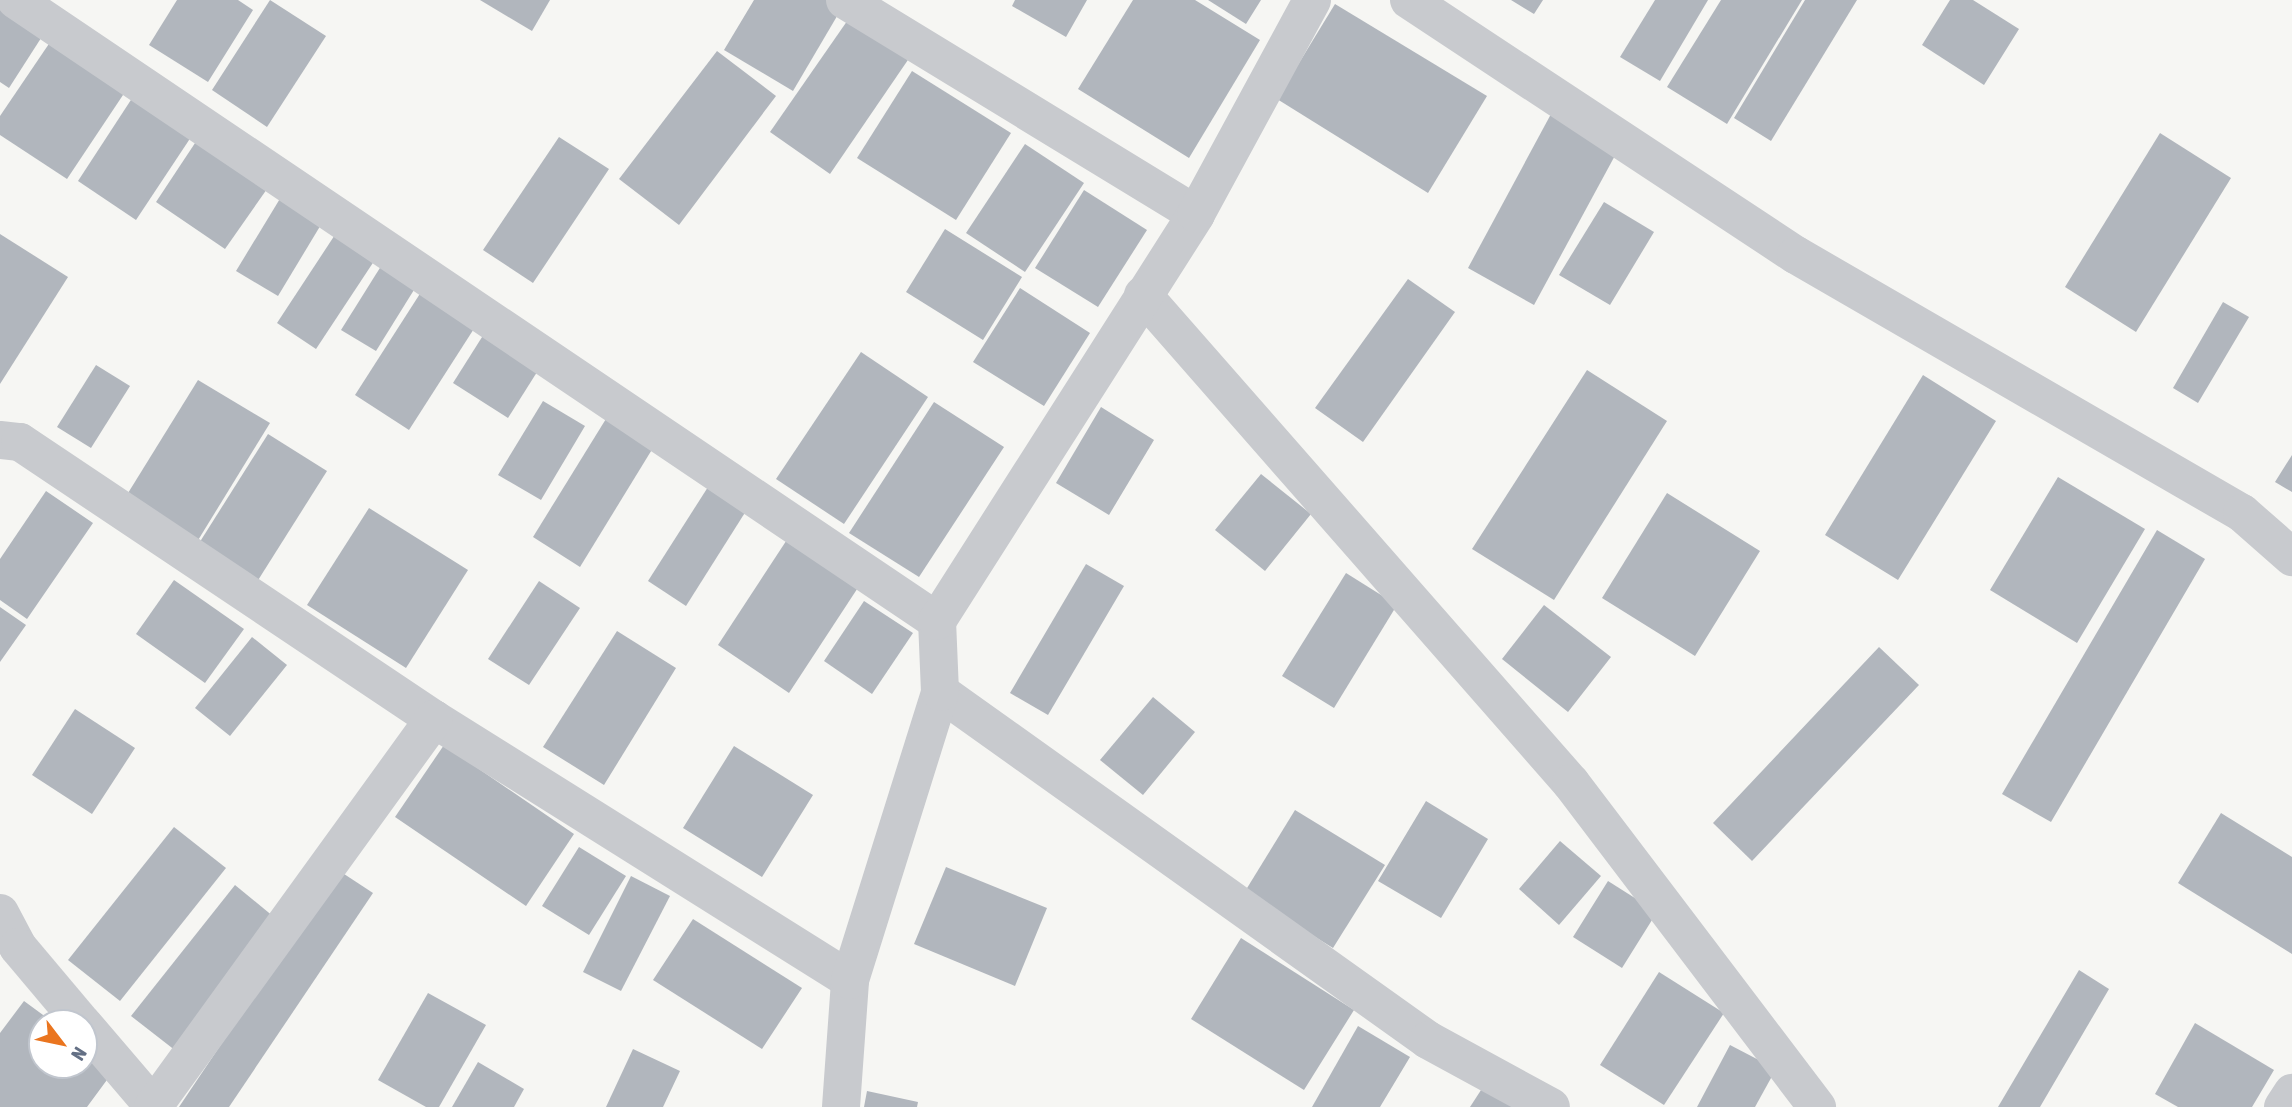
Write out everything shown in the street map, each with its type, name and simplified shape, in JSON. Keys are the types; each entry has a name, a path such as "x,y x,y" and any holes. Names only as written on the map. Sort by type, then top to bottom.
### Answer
{"street":[{"path":"16,0 937,621"},
{"path":"845,0 1196,214"},
{"path":"841,1107 850,980 940,692 937,621 1196,214 1312,0"},
{"path":"1409,0 1796,255 2242,513 2292,557"},
{"path":"1143,295 1571,783 1817,1107"},
{"path":"0,440 20,442 434,719 850,980"},
{"path":"940,692 1428,1040 1551,1107"},
{"path":"98,1042 154,1107 434,719"},
{"path":"0,913 18,947 70,1009"},
{"path":"2283,1107 2292,1093"}],"building":[{"path":"0,0 52,21 9,88 0,82"},
{"path":"177,0 238,0 253,10 208,82 149,45"},
{"path":"270,0 326,36 267,127 212,90"},
{"path":"480,0 550,0 532,31"},
{"path":"754,0 833,0 843,6 793,91 724,50"},
{"path":"1015,0 1087,0 1066,37 1012,6"},
{"path":"1133,0 1195,0 1260,40 1189,158 1078,89"},
{"path":"1208,0 1261,0 1246,24"},
{"path":"1511,0 1543,0 1534,14"},
{"path":"1655,0 1708,0 1660,81 1620,57"},
{"path":"1721,0 1802,0 1727,124 1667,87"},
{"path":"1805,0 1857,0 1771,141 1734,118"},
{"path":"1950,0 1973,0 2019,29 1984,85 1922,45"},
{"path":"1335,4 1487,96 1428,193 1277,99"},
{"path":"852,14 912,54 830,174 770,132"},
{"path":"59,29 133,80 67,179 0,135 0,116"},
{"path":"717,51 776,96 679,225 619,179"},
{"path":"912,71 1011,133 956,220 857,158"},
{"path":"142,83 201,122 136,220 78,181"},
{"path":"1551,114 1618,150 1534,305 1468,268"},
{"path":"203,131 274,179 225,249 156,202"},
{"path":"2160,133 2231,178 2136,332 2065,287"},
{"path":"559,137 609,169 533,283 483,250"},
{"path":"1025,144 1084,183 1025,272 966,233"},
{"path":"1084,190 1147,230 1098,307 1035,268"},
{"path":"281,197 322,223 278,296 236,271"},
{"path":"1604,202 1654,232 1610,305 1559,275"},
{"path":"348,215 388,240 316,349 277,323"},
{"path":"945,229 1022,277 983,340 906,292"},
{"path":"0,234 68,277 0,384"},
{"path":"388,255 422,277 376,351 341,330"},
{"path":"1408,279 1455,312 1363,442 1315,408"},
{"path":"1020,288 1090,333 1044,406 973,362"},
{"path":"423,289 477,324 409,430 355,395"},
{"path":"2223,302 2249,317 2198,403 2173,388"},
{"path":"489,326 544,361 508,418 453,383"},
{"path":"861,352 928,397 844,524 776,479"},
{"path":"96,365 130,386 91,448 57,427"},
{"path":"1587,370 1667,421 1554,600 1472,549"},
{"path":"1923,375 1996,421 1898,580 1825,535"},
{"path":"198,380 270,423 192,550 120,506"},
{"path":"543,401 585,426 541,500 498,475"},
{"path":"934,402 1004,447 919,577 849,533"},
{"path":"1101,407 1154,440 1109,515 1056,483"},
{"path":"609,414 656,443 580,567 533,537"},
{"path":"268,434 327,471 255,585 196,548"},
{"path":"2292,455 2292,492 2275,482"},
{"path":"1261,474 1311,514 1265,571 1215,530"},
{"path":"2058,477 2145,529 2077,643 1990,590"},
{"path":"708,487 746,511 686,606 648,581"},
{"path":"46,491 93,523 27,619 0,600 0,559"},
{"path":"1667,493 1760,551 1695,656 1602,598"},
{"path":"369,508 468,570 406,668 307,605"},
{"path":"2157,530 2205,559 2051,822 2002,794"},
{"path":"792,532 863,580 789,693 718,645"},
{"path":"1086,564 1124,586 1048,715 1010,693"},
{"path":"1346,573 1397,605 1334,708 1282,676"},
{"path":"174,580 244,629 205,683 136,634"},
{"path":"539,581 580,608 529,685 488,659"},
{"path":"864,601 913,633 872,694 824,661"},
{"path":"1544,605 1611,657 1568,712 1502,659"},
{"path":"0,607 26,625 0,662"},
{"path":"617,631 676,668 604,785 543,747"},
{"path":"252,637 287,665 230,736 195,708"},
{"path":"1879,647 1919,685 1752,861 1713,823"},
{"path":"1153,697 1195,732 1143,795 1100,760"},
{"path":"75,709 135,748 92,814 32,775"},
{"path":"444,745 574,834 526,906 395,817"},
{"path":"734,746 813,795 762,877 683,828"},
{"path":"1426,801 1488,839 1441,918 1378,881"},
{"path":"1295,810 1385,865 1333,948 1244,893"},
{"path":"2221,813 2292,857 2292,954 2178,883"},
{"path":"174,827 226,868 120,1001 68,960"},
{"path":"1560,841 1601,876 1559,925 1519,889"},
{"path":"579,847 626,876 589,935 542,906"},
{"path":"946,867 1047,908 1015,986 914,944"},
{"path":"338,870 373,893 229,1107 179,1107"},
{"path":"631,876 670,896 621,991 583,972"},
{"path":"1608,881 1657,912 1622,968 1573,937"},
{"path":"235,885 280,922 176,1051 131,1016"},
{"path":"693,919 802,988 762,1049 653,980"},
{"path":"1241,938 1354,1010 1304,1090 1191,1019"},
{"path":"2079,970 2109,989 2040,1107 1998,1107"},
{"path":"1659,972 1724,1013 1664,1105 1600,1065"},
{"path":"428,993 486,1025 439,1107 426,1107 378,1080"},
{"path":"24,1001 35,1009 28,1009 28,1079 98,1079 98,1056 115,1069 87,1107 0,1107 0,1033"},
{"path":"2195,1023 2274,1070 2252,1107 2178,1107 2155,1094"},
{"path":"1358,1026 1410,1057 1380,1107 1312,1107"},
{"path":"1730,1045 1776,1069 1755,1107 1697,1107"},
{"path":"633,1049 680,1071 663,1107 606,1107"},
{"path":"478,1062 524,1089 514,1107 452,1107"},
{"path":"1483,1087 1515,1107 1470,1107"},
{"path":"867,1091 918,1102 917,1107 864,1107"}]}
